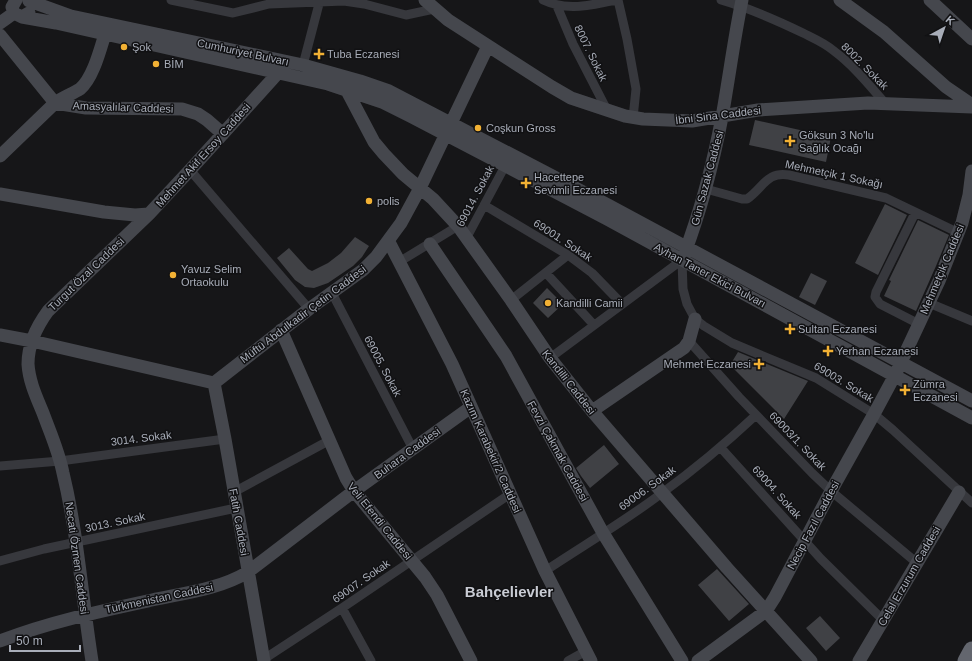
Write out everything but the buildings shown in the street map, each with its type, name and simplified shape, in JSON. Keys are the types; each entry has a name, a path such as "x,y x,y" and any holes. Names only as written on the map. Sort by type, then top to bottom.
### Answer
{"highway":[{"path":"966,661 972,650"}],"street":[{"path":"170,0 214,5 233,13 269,4 344,1 406,15 412,15 429,5"},
{"path":"543,0 557,6 576,6 617,0 627,39 636,89 633,118"},
{"name":"8002. Sokak","path":"721,0 741,3 833,49 856,70 885,104"},
{"path":"840,0 884,32 946,87 972,106"},
{"path":"930,0 972,38"},
{"path":"303,65 319,1"},
{"name":"Gün Sazak Caddesi","path":"684,254 706,189 722,117 741,3"},
{"path":"0,23 20,4"},
{"name":"Cumhuriyet Bulvarı","path":"20,4 303,65 360,81 389,91 449,129"},
{"name":"Cumhuriyet Bulvarı","path":"20,4 47,21 346,89 449,129"},
{"name":"İbni Sina Caddesi","path":"429,5 448,20 534,76 571,98 633,118 692,121 758,110 868,103 972,106"},
{"name":"8007. Sokak","path":"557,6 573,44 607,110"},
{"path":"0,156 55,103 81,88 98,58 105,34"},
{"path":"0,35 55,103"},
{"name":"Müftü Abdulkadir Çetin Caddesi","path":"214,383 308,309 332,293 367,266 389,242 420,188 488,46"},
{"name":"Mehmet Akif Ersoy Caddesi","path":"0,194 104,212 135,215 149,214 278,73"},
{"name":"Kandilli Caddesi","path":"346,89 374,142 403,174 444,210 467,237 550,358 592,411 727,568 811,661"},
{"name":"Amasyalılar Caddesi","path":"55,103 76,107 182,109 198,114 223,134"},
{"name":"Ayhan Taner Ekici Bulvarı","path":"449,129 505,166 607,219 684,254"},
{"name":"Ayhan Taner Ekici Bulvarı","path":"449,129 898,369 972,401"},
{"name":"69014. Sokak","path":"467,237 505,166"},
{"path":"190,170 308,309"},
{"name":"Mehmetçik Caddesi","path":"898,369 950,256 959,233 967,202 972,171"},
{"name":"Mehmetçik 1 Sokağı","path":"706,189 747,199 766,180 772,176 783,174 878,196 895,202 959,233"},
{"name":"69001. Sokak","path":"484,205 568,255 592,274 622,304"},
{"path":"915,213 876,292 875,297 880,304 919,324"},
{"name":"Turgut Özal Caddesi","path":"32,341 41,320 48,311 149,214"},
{"path":"399,262 458,226"},
{"name":"Kazım Karabekir/2 Caddesi","path":"389,242 452,364 545,571 588,656"},
{"name":"Fevzi Çakmak Caddesi","path":"430,244 506,356 603,534 682,661"},
{"path":"550,358 594,326 684,254"},
{"name":"69003. Sokak","path":"684,254 683,289 687,304 695,319 719,336 732,343 816,378 874,414 972,503"},
{"path":"511,300 568,255"},
{"path":"546,273 594,326"},
{"name":"69005. Sokak","path":"332,293 413,449"},
{"path":"928,304 972,321"},
{"path":"592,411 684,348 689,341 695,319"},
{"name":"Veli Efendi Caddesi","path":"281,330 346,478 354,491 412,560 436,595 471,661"},
{"path":"0,335 214,383"},
{"name":"Necati Özmen Caddesi","path":"32,341 28,359 30,379 60,461 77,542 92,661"},
{"name":"69003/1. Sokak","path":"689,341 756,415 831,491 917,563"},
{"name":"Ayhan Taner Ekici Bulvarı","path":"898,369 972,418"},
{"name":"Necip Fazıl Caddesi","path":"698,661 766,611 898,369"},
{"name":"Fatih Caddesi","path":"214,383 264,660"},
{"name":"Buhara Caddesi","path":"248,572 354,491 471,407"},
{"name":"69006. Sokak","path":"545,571 603,534 662,493 721,448 756,415"},
{"name":"3014. Sokak","path":"0,466 60,461 225,439"},
{"path":"234,492 330,440"},
{"name":"69004. Sokak","path":"721,448 804,541 883,620"},
{"name":"Celal Erzurum Caddesi","path":"859,661 959,492"},
{"name":"69007. Sokak","path":"264,660 510,494"},
{"name":"3013. Sokak","path":"0,561 77,542 236,508"},
{"name":"Türkmenistan Caddesi","path":"0,641 35,628 85,615 234,581 248,572"},
{"path":"342,608 371,661"},
{"path":"568,661 588,656"}],"place":[{"name":"Şok","path":"124,47"},
{"name":"Tuba Eczanesi","path":"319,54"},
{"name":"BİM","path":"156,64"},
{"name":"Coşkun Gross","path":"478,128"},
{"name":"Göksun 3 No'lu Sağlık Ocağı","path":"790,141"},
{"name":"Hacettepe Sevimli Eczanesi","path":"526,183"},
{"name":"polis","path":"369,201"},
{"name":"Yavuz Selim Ortaokulu","path":"173,275"},
{"name":"Kandilli Camii","path":"548,303"},
{"name":"Sultan Eczanesi","path":"790,329"},
{"name":"Yerhan Eczanesi","path":"828,351"},
{"name":"Mehmet Eczanesi","path":"759,364"},
{"name":"Zümra Eczanesi","path":"905,390"}],"district":[{"name":"Bahçelievler","path":"509,591"}]}
